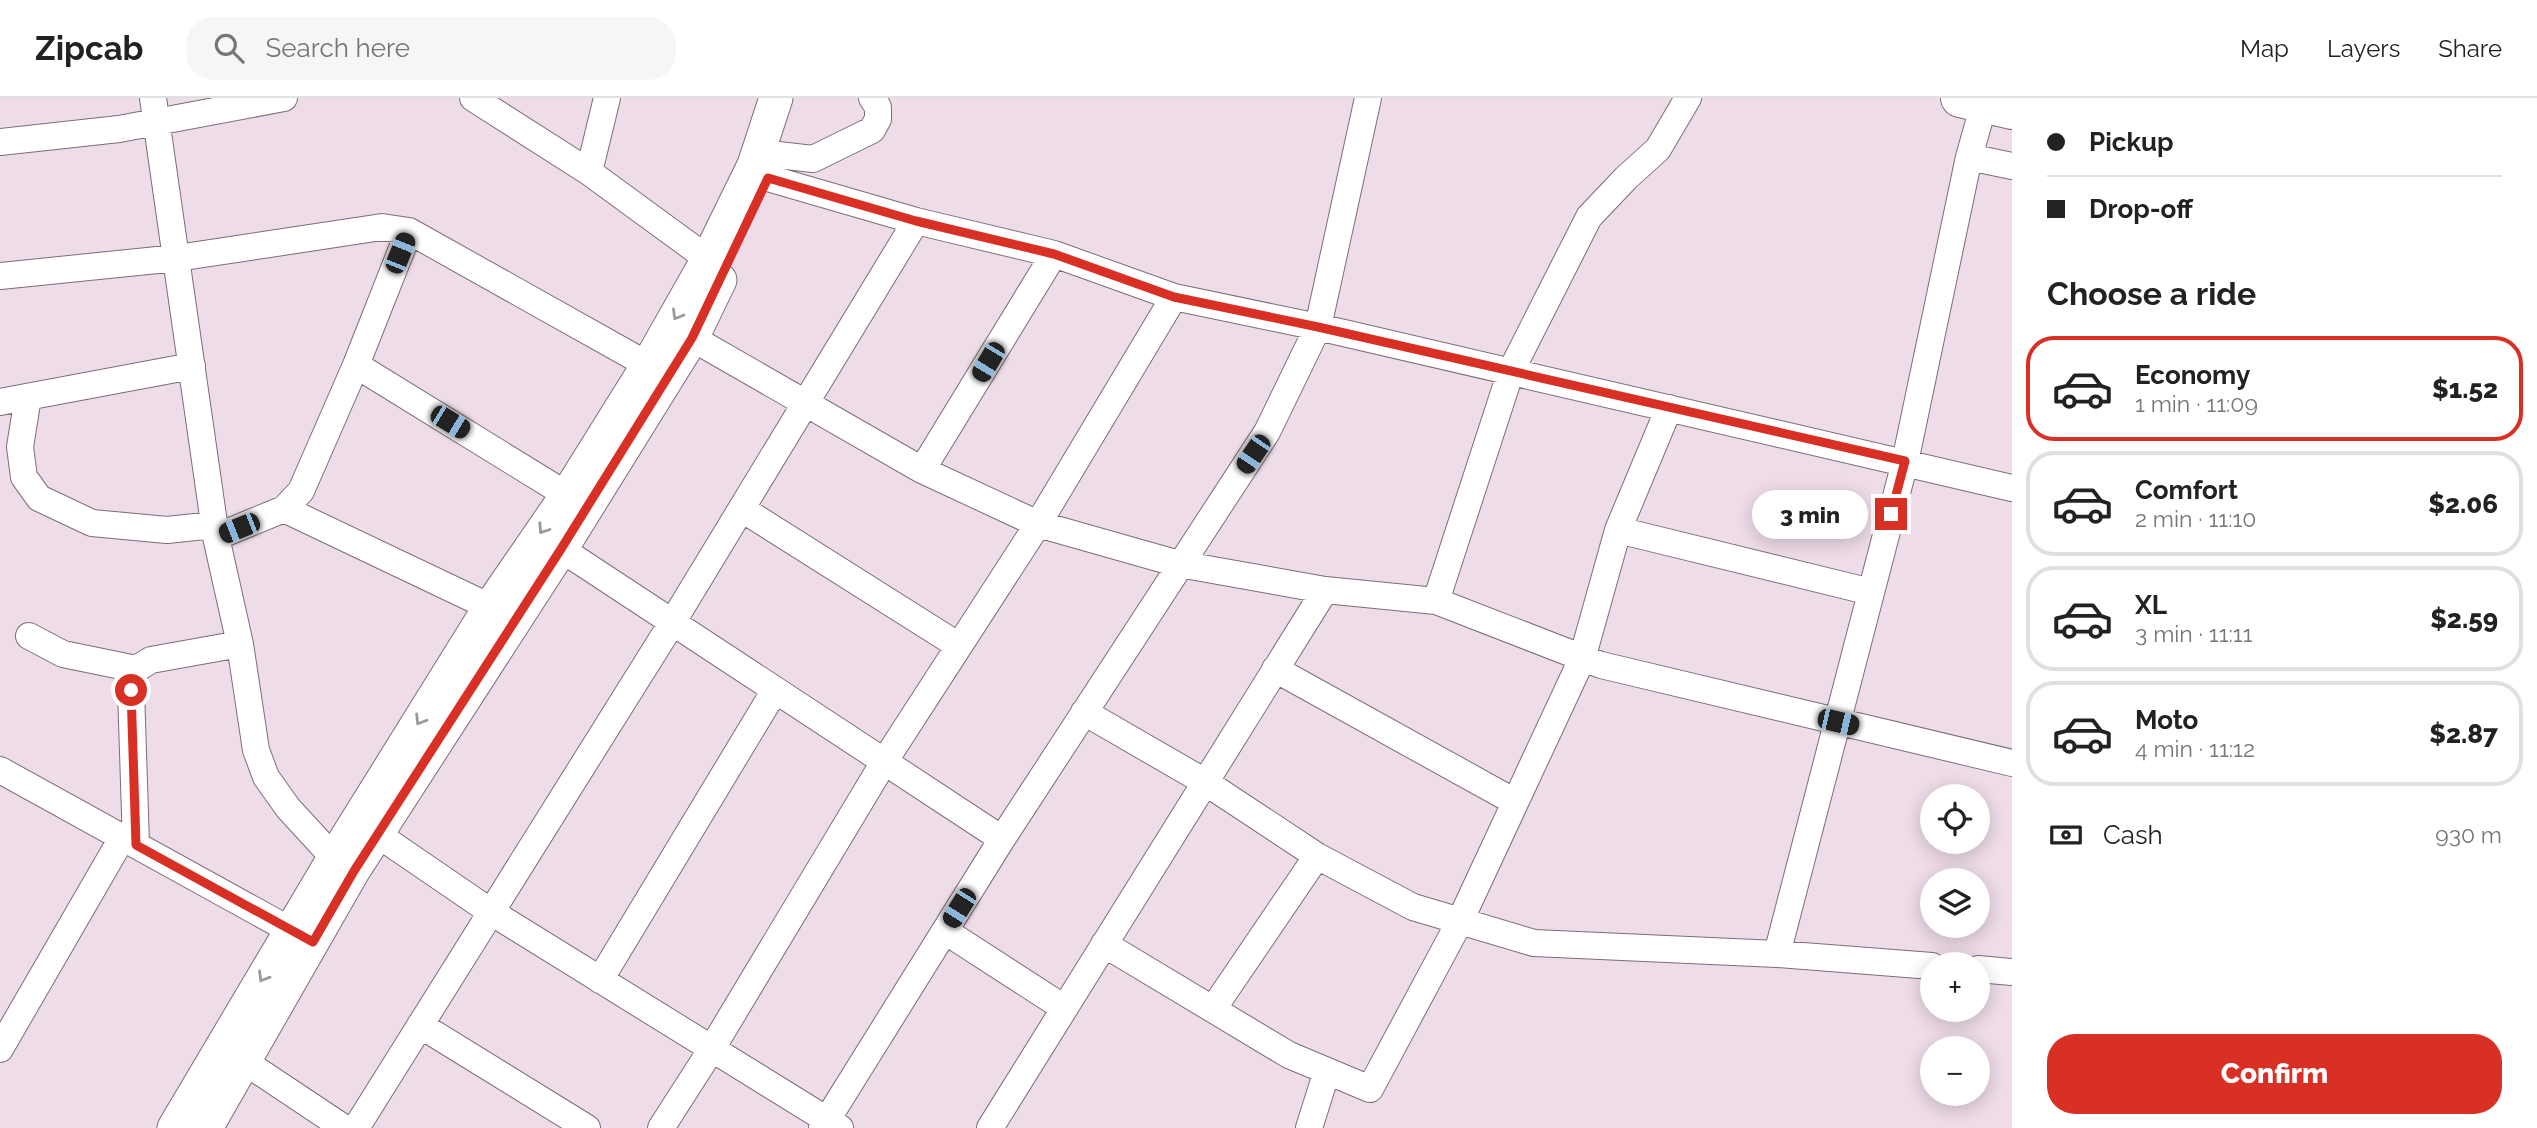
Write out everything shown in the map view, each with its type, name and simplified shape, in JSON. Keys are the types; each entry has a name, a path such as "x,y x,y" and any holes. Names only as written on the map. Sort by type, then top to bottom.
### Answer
{"main road":[{"path":"206,1128 244,1062 302,936 334,858 490,607 567,495 648,365 708,260 754,165 776,98"},
{"path":"174,1128 302,936 377,834 561,549 692,338 773,167 797,98"}],"street":[{"path":"0,142 119,129 155,110 284,98"},
{"path":"472,98 589,172 708,260"},
{"path":"589,172 607,98"},
{"path":"773,167 813,159 872,130 878,119 878,107 872,98"},
{"path":"377,834 491,912 830,1125 1002,839 1267,432 1318,327 1368,98"},
{"path":"1436,601 1511,371 1589,217 1626,177 1658,149 1688,98"},
{"path":"1777,954 1905,461 1969,157 1985,104"},
{"path":"155,110 215,531 240,644 256,750 266,777 288,808 334,858"},
{"path":"1969,157 2012,166"},
{"path":"773,167 916,221 1054,254 1174,297 1318,327 1905,461 2012,488"},
{"path":"356,1128 742,509 916,221"},
{"path":"0,276 177,258 383,227 409,231 648,365"},
{"path":"28,397 20,447 24,477 39,498 92,523 167,530 215,531 284,509 301,491 356,365 409,231"},
{"path":"922,470 1054,254"},
{"path":"661,1128 711,1050 884,762 1038,524 1174,297"},
{"path":"692,338 922,470 1038,524 1179,564 1325,590 1436,601 1582,659 2012,763"},
{"path":"356,365 567,495"},
{"path":"0,402 192,366"},
{"path":"1104,944 1289,1055 1370,1089 1460,921 1582,659 1618,530 1669,408"},
{"path":"284,509 490,607"},
{"path":"742,509 959,646"},
{"path":"1618,530 1871,592"},
{"path":"561,549 1002,839"},
{"path":"990,1128 1325,590"},
{"path":"29,636 63,654 136,668 151,660 240,644"},
{"path":"0,1049 129,841 131,690 136,668"},
{"path":"1275,669 1515,802"},
{"path":"600,980 775,690"},
{"path":"1084,712 1205,782 1317,856 1413,907 1534,943 1777,954 1920,965"},
{"path":"0,770 302,936"},
{"path":"1213,1009 1317,856"},
{"path":"945,931 1064,1008"},
{"path":"1990,970 2012,972"},
{"path":"420,1025 587,1128"},
{"path":"244,1062 344,1128"},
{"path":"1309,1128 1327,1071"}],"route":[{"path":"131,690 136,845 313,942 354,871 561,549 692,338 768,178 916,221 1054,254 1174,297 1318,327 1905,461 1891,514"}]}
